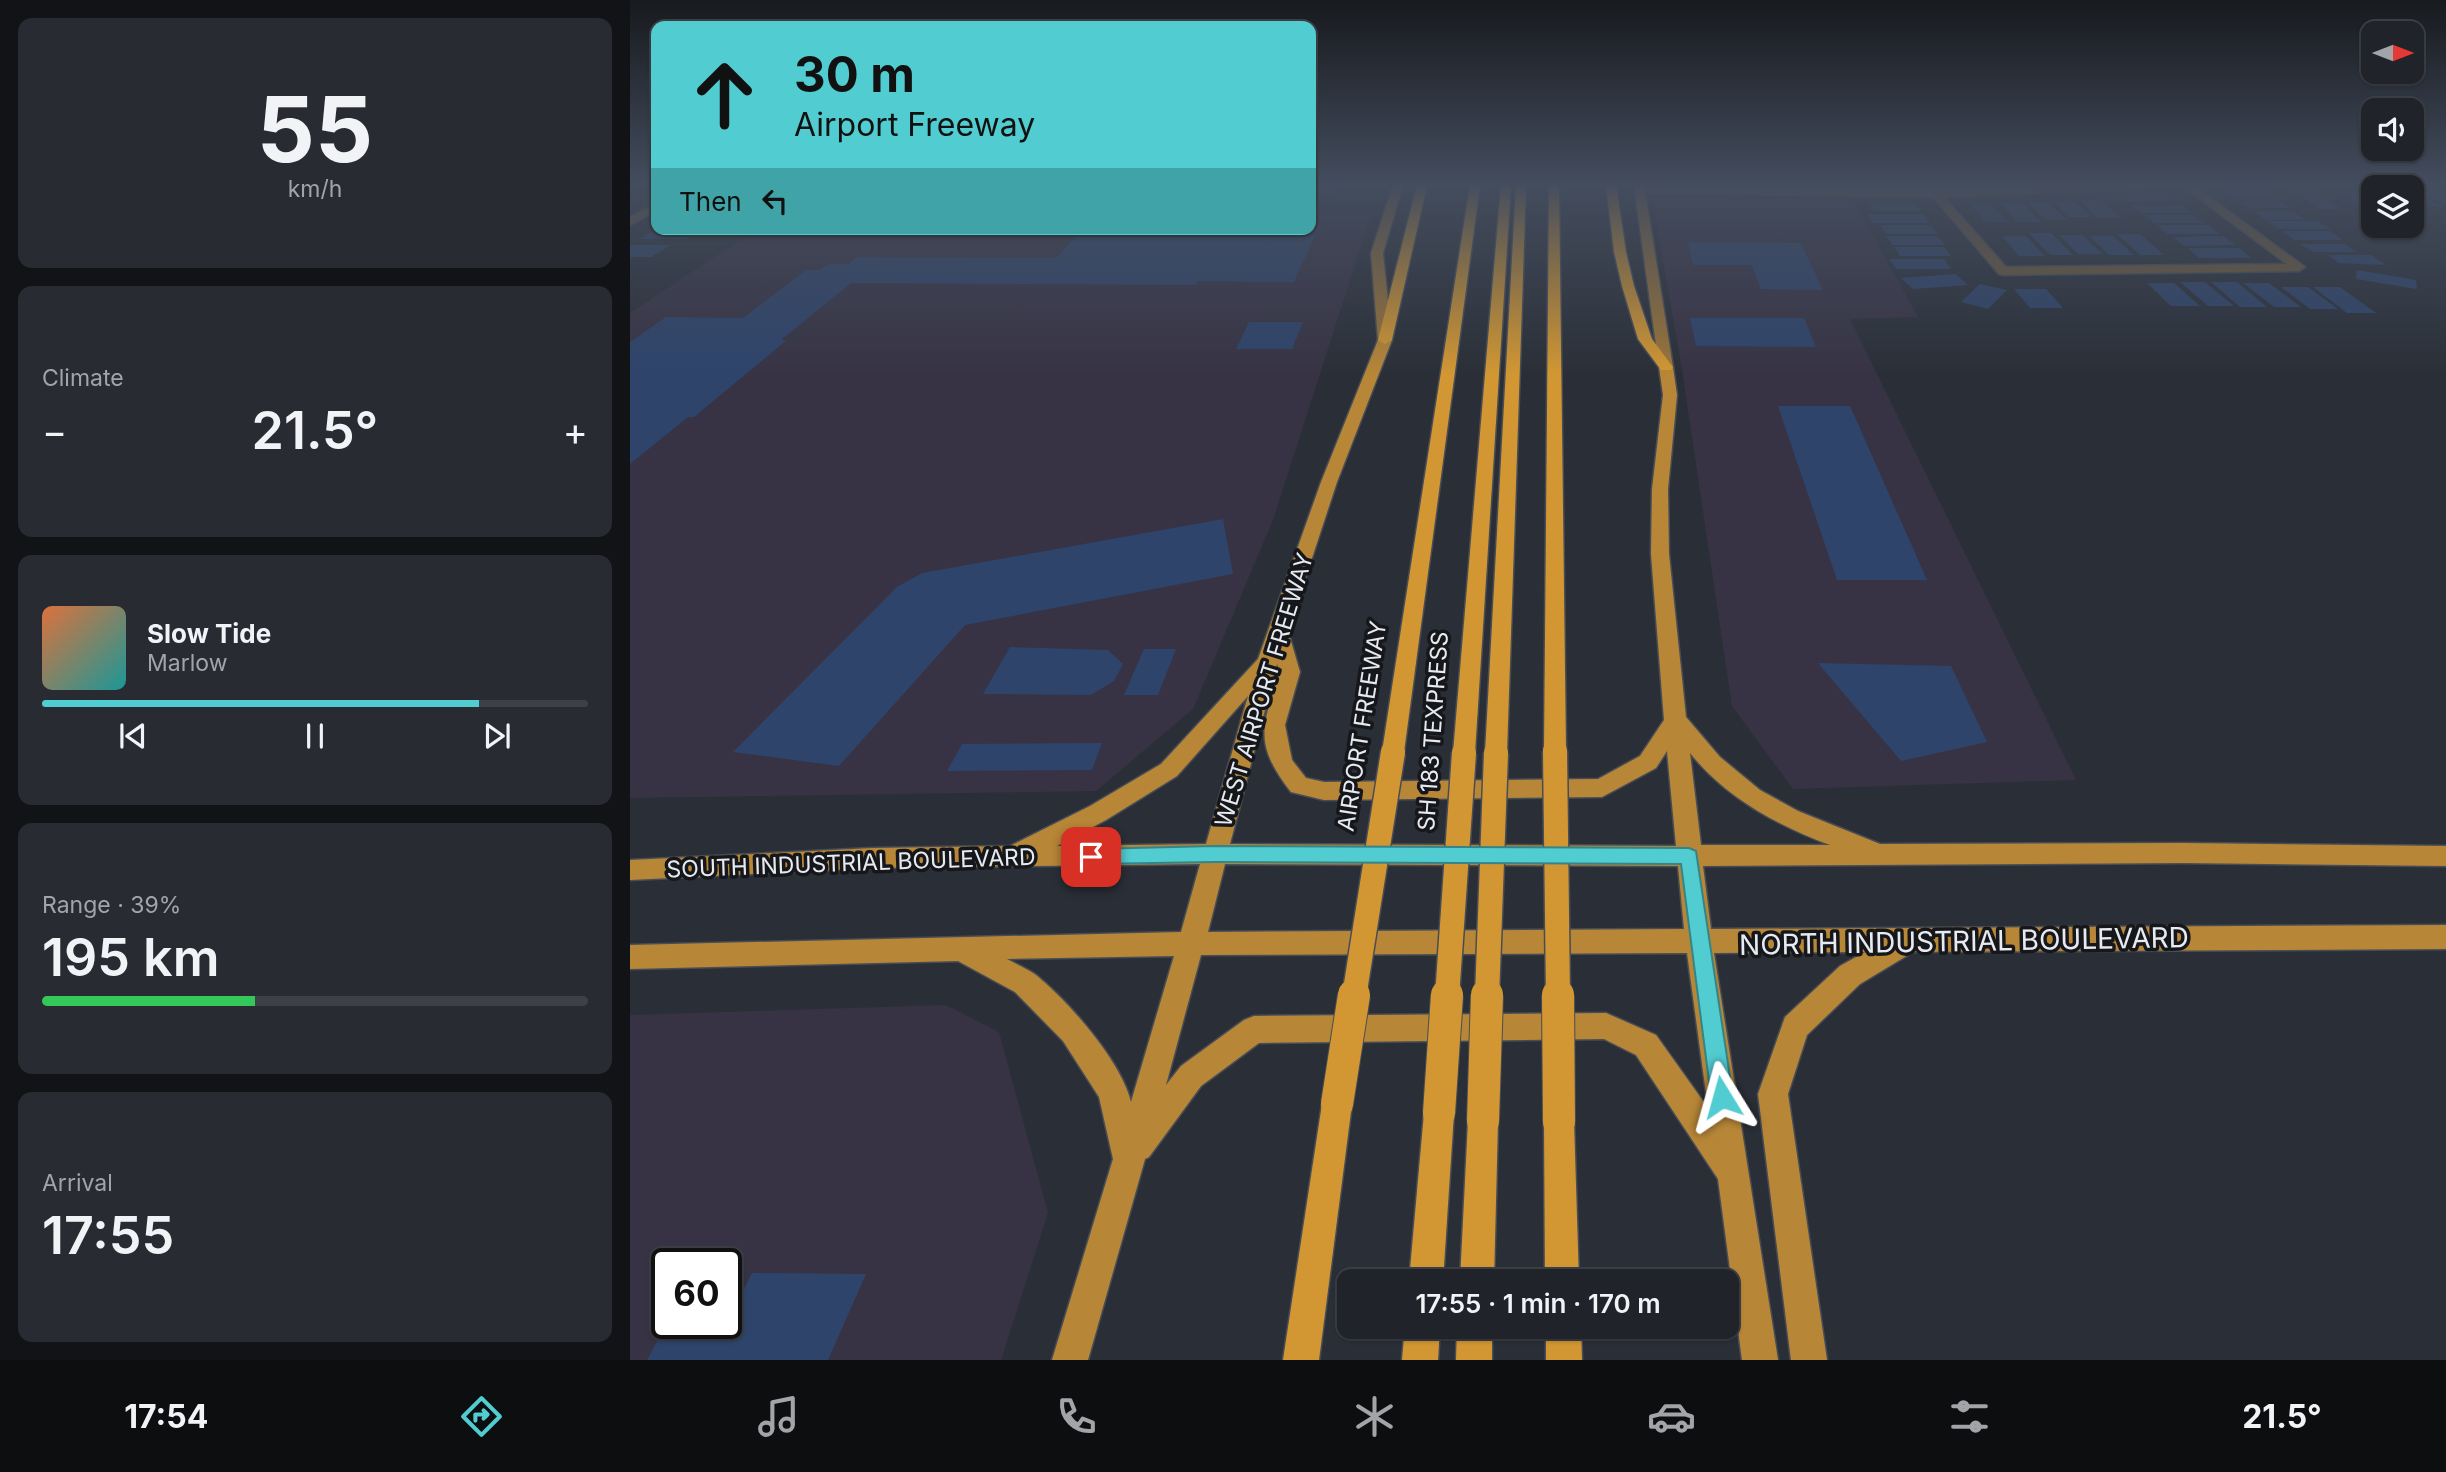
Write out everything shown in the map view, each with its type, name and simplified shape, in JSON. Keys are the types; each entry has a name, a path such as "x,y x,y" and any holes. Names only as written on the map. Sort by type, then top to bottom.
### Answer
{"highway":[{"path":"1385,340 1407,248"},
{"name":"AIRPORT FREEWAY","path":"1301,1360 1466,248"},
{"name":"SH 183 TEXPRESS","path":"1427,1269 1501,248"},
{"path":"1477,1269 1518,248"},
{"path":"1554,248 1555,751 1562,1269"},
{"path":"1620,248 1628,286 1646,339 1666,367"},
{"path":"1420,1360 1422,1339"},
{"path":"1474,1360 1475,1339"},
{"path":"1563,1339 1563,1360"}],"main road":[{"name":"WEST AIRPORT FREEWAY","path":"1070,1360 1268,660 1329,482 1385,340 1378,248"},
{"path":"1648,248 1670,395 1660,489 1660,554 1689,856 1699,943 1760,1360"},
{"path":"1279,632 1290,672 1275,725 1281,763 1299,786 1324,791 1602,789 1648,762 1676,720"},
{"path":"1010,858 1098,813 1169,770 1268,660"},
{"path":"1676,720 1717,769 1756,800 1812,829 1887,855"},
{"path":"1689,856 2183,853 2446,856"},
{"name":"SOUTH INDUSTRIAL BOULEVARD","path":"630,870 873,858 1214,854 1689,856"},
{"name":"NORTH INDUSTRIAL BOULEVARD","path":"1189,943 1699,943 2446,937"},
{"path":"1809,1360 1773,1094 1795,1027 1850,975 1906,941"},
{"path":"630,957 1189,943"},
{"path":"961,949 1025,983 1073,1031 1113,1091 1129,1158"},
{"path":"1129,1158 1191,1076 1254,1030 1606,1026 1646,1045 1734,1175"}],"street":[{"path":"1983,248 2003,271 2299,267 2273,248"}],"shaded area":[{"path":"728,248 1360,248 1273,520 1193,709 1096,791 630,798 630,313"},
{"path":"1661,248 1880,248 1918,317 1850,319 2076,780 1793,789 1732,706 1682,370"},
{"path":"946,1005 999,1032 1048,1213 1001,1360 630,1360 630,1015"}],"building":[{"path":"630,248 665,248 651,257 630,257"},
{"path":"1065,248 1309,248 1294,282 1198,281 1196,285 851,283 694,417 688,417 630,464 630,342 666,317 743,318 806,270 820,270 829,264 848,264 857,257 1056,258"},
{"path":"1689,248 1804,248 1823,290 1761,289 1752,265 1693,265"},
{"path":"1895,248 1945,248 1951,256 1900,256"},
{"path":"2013,248 2038,248 2045,256 2019,256"},
{"path":"2044,248 2066,248 2073,255 2050,255"},
{"path":"2072,248 2097,248 2103,254 2078,254"},
{"path":"2102,248 2127,248 2134,255 2109,255"},
{"path":"2133,248 2157,248 2164,255 2140,255"},
{"path":"2189,248 2240,248 2251,258 2199,258"},
{"path":"2307,248 2351,248 2357,252 2313,252"},
{"path":"2328,255 2371,255 2386,265 2339,263"},
{"path":"1889,259 1944,259 1951,269 1896,269"},
{"path":"2357,270 2416,280 2417,289 2356,279"},
{"path":"1955,274 1968,285 1913,289 1901,278"},
{"path":"2180,282 2205,282 2234,306 2208,306"},
{"path":"2211,282 2237,282 2267,307 2240,307"},
{"path":"2147,283 2174,283 2200,306 2171,306"},
{"path":"2243,283 2269,283 2301,307 2274,307"},
{"path":"1980,284 2007,290 1988,309 1961,302"},
{"path":"2281,287 2308,287 2338,309 2310,309"},
{"path":"2313,287 2340,287 2376,313 2347,313"},
{"path":"2014,289 2046,289 2063,308 2030,308"},
{"path":"1690,318 1804,318 1816,347 1696,346"},
{"path":"1249,322 1303,322 1292,349 1236,349"},
{"path":"1778,406 1850,406 1927,580 1837,580"},
{"path":"1223,519 1233,574 965,625 839,766 733,752 897,587 922,573"},
{"path":"1010,647 1108,650 1123,664 1114,681 1091,695 983,694"},
{"path":"1144,649 1176,649 1158,695 1124,695"},
{"path":"1818,663 1951,666 1987,742 1901,761"},
{"path":"1102,743 1092,770 947,771 962,744"},
{"path":"752,1273 866,1274 828,1360 647,1360 658,1339 742,1339 742,1293"}],"route":[{"path":"1091,857 1214,854 1689,856 1722,1097"}]}
